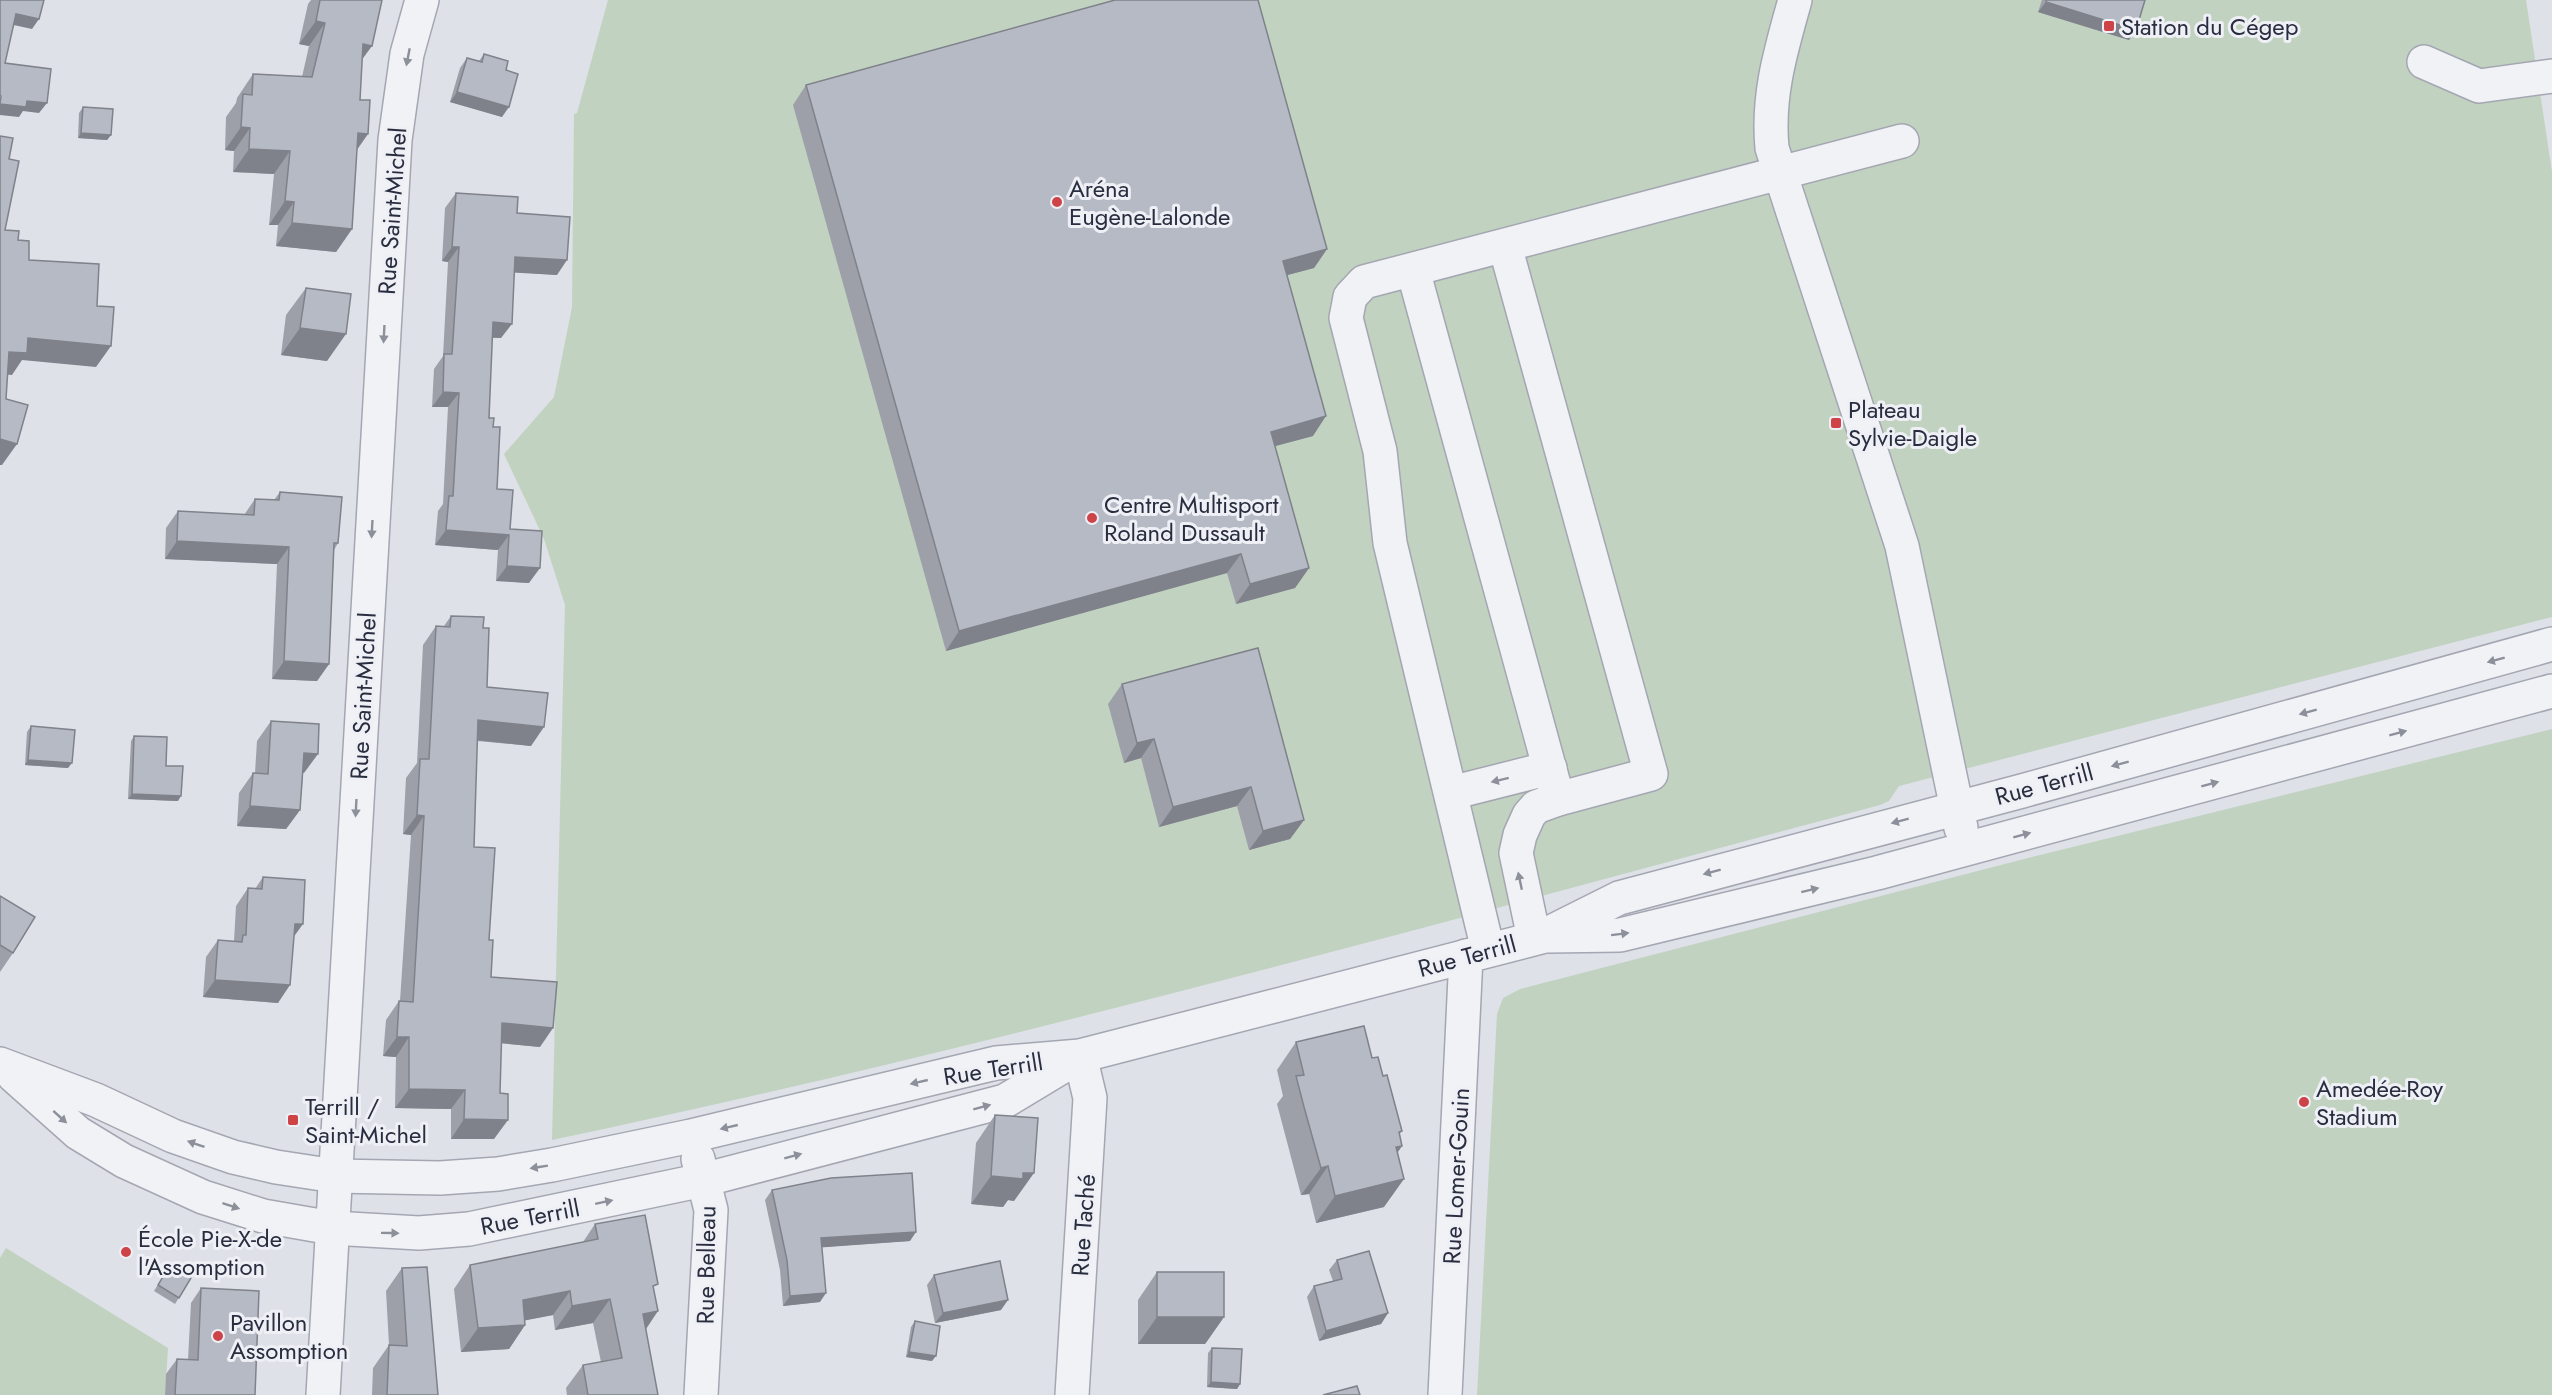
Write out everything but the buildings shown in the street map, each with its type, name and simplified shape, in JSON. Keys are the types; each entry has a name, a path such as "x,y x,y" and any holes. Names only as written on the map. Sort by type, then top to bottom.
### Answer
{"street":[{"name":"Rue Saint-Michel","path":"323,1395 395,140 407,54 422,0"},
{"path":"1795,0 1771,91 1769,124 1772,148 1902,546 1966,851"},
{"path":"2424,62 2479,86 2552,76"},
{"name":"Rue Lomer-Gouin","path":"1445,1395 1477,953 1451,793 1390,543 1380,451 1346,318 1350,297 1364,282 1902,141"},
{"path":"1505,246 1651,774 1558,799 1536,807 1529,815 1520,835 1516,853 1537,938"},
{"path":"1413,270 1558,799"},
{"name":"Rue Terrill","path":"0,1064 96,1100 173,1136 223,1153 276,1167 335,1176 440,1178 498,1174 691,1136 996,1063 1080,1056 1537,938 1619,898 1957,806 2022,791 2552,644"},
{"name":"Rue Terrill","path":"1537,938 1620,936 1966,851 2552,691"},
{"path":"1451,793 1550,768"},
{"name":"Rue Terrill","path":"0,1064 78,1133 124,1161 203,1197 263,1216 332,1228 419,1233 469,1229 703,1180 1005,1101 1080,1056"},
{"name":"Rue Taché","path":"1072,1395 1090,1098 1080,1056"},
{"name":"Rue Belleau","path":"691,1136 711,1210 701,1395"}],"green space":[{"path":"608,0 2526,0 2552,172 2552,617 1899,786 1889,801 1880,805 1384,938 886,1065 552,1140 565,605 544,539 504,454 554,397 572,307 574,114 577,113"},
{"path":"2552,729 2552,1395 1477,1395 1497,1014 1503,998 1520,989 2028,858"},
{"path":"6,1248 168,1348 165,1395 0,1395 0,1258"}],"place":[{"name":"Station du Cégep","path":"2109,26"},
{"name":"Aréna Eugène-Lalonde","path":"1057,202"},
{"name":"Plateau Sylvie-Daigle","path":"1836,423"},
{"name":"Centre Multisport Roland Dussault","path":"1092,518"},
{"name":"Amedée-Roy Stadium","path":"2304,1102"},
{"name":"Terrill / Saint-Michel","path":"293,1120"},
{"name":"École Pie-X-de l'Assomption","path":"126,1252"},
{"name":"Pavillon Assomption","path":"218,1336"}]}
